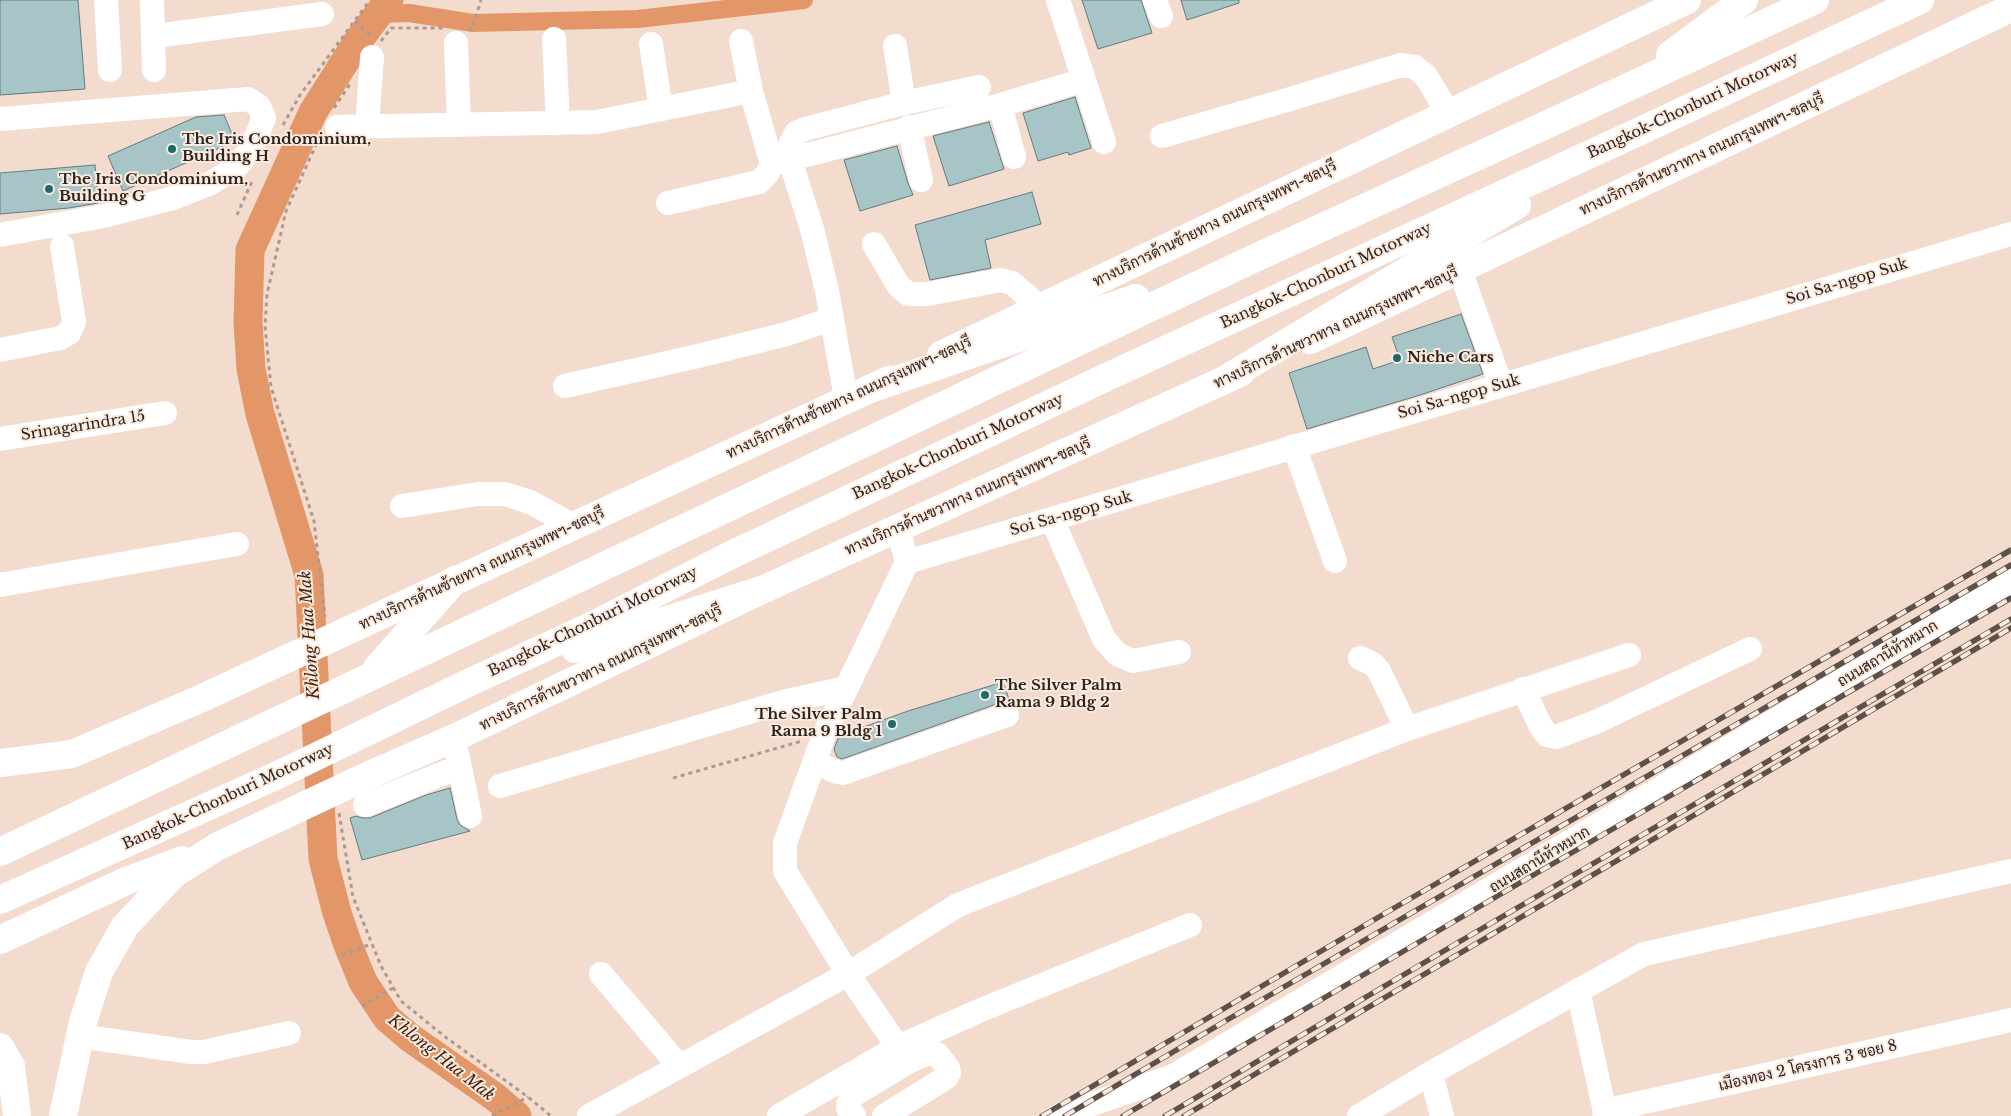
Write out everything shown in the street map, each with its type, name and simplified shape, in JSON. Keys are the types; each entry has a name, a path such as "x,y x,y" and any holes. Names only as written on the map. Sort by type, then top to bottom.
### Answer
{"main road":[{"name":"ทางบริการด้านซ้ายทาง ถนนกรุงเทพฯ-ชลบุรี","path":"0,763 72,754 200,699 857,394 1686,0"},
{"path":"1620,92 1744,0"},
{"path":"0,852 1253,259 1620,92 1815,0"},
{"name":"Bangkok-Chonburi Motorway","path":"0,900 280,774 587,628 731,555 1078,390 1920,0"},
{"name":"ทางบริการด้านขวาทาง ถนนกรุงเทพฯ-ชลบุรี","path":"63,1116 79,1036 99,972 125,926 174,874 218,846 376,772 454,738 764,589 1219,383 2011,8"},
{"path":"1219,383 1638,132"},
{"path":"857,394 1253,259"},
{"path":"369,676 455,580"},
{"path":"468,683 764,589"},
{"path":"0,940 126,881 218,846"},
{"path":"0,1047 11,1066 17,1116"}],"street":[{"path":"106,0 110,70"},
{"path":"152,0 154,70"},
{"path":"1058,0 1104,142"},
{"path":"154,36 322,14"},
{"path":"457,33 459,125"},
{"path":"554,38 558,123"},
{"path":"741,40 751,91 812,229 827,291 831,319 857,394"},
{"path":"650,44 661,109"},
{"path":"895,46 904,103"},
{"path":"367,127 372,58"},
{"path":"1162,136 1401,65 1415,67 1426,76 1448,113"},
{"path":"781,162 909,127 1000,105 1084,80"},
{"path":"668,203 759,182 781,162 796,133 806,129 904,103 979,87"},
{"path":"330,124 367,127 596,122 751,91"},
{"path":"0,119 248,99 259,106 264,118 251,149 236,167 211,184 173,198 104,216 0,235"},
{"path":"1000,105 1014,157"},
{"path":"909,127 921,180"},
{"name":"Soi Sa-ngop Suk","path":"908,562 2011,234"},
{"path":"874,244 898,285 908,294 928,294 1000,280 1012,283 1040,307"},
{"path":"0,350 60,338 68,333 74,322 62,246"},
{"path":"1460,270 1501,385"},
{"path":"565,386 787,334 831,319"},
{"name":"Srinagarindra 15","path":"0,438 165,413"},
{"path":"1294,446 1335,561"},
{"path":"402,506 478,494 505,494 530,502 574,526"},
{"path":"1052,519 1104,639 1117,654 1133,661 1178,652"},
{"path":"898,529 908,562 824,735 785,843 785,871 848,974 898,1047"},
{"path":"0,585 237,544"},
{"name":"ถนนสถานีหัวหมาก","path":"1058,1116 1173,1076 2011,581"},
{"path":"1523,688 1546,735 1556,737 1596,722 1750,649"},
{"path":"589,1116 848,974 958,905 1407,729 1523,688 1629,654"},
{"path":"1360,658 1373,664 1379,671 1407,729"},
{"path":"500,786 783,702 846,688"},
{"path":"814,762 843,773 1007,715"},
{"path":"454,738 470,816"},
{"path":"365,805 459,766"},
{"path":"1359,1116 1431,1073 1644,954 2011,871"},
{"path":"852,1096 898,1047 981,1010 1190,925"},
{"path":"601,974 679,1066"},
{"path":"1578,990 1605,1114"},
{"name":"เมืองทอง 2 โครงการ 3 ซอย 8","path":"1605,1114 2011,1020"},
{"path":"79,1036 191,1052 204,1052 288,1034"},
{"path":"779,1116 852,1096 908,1062 931,1052 937,1054 948,1068 949,1073 947,1077 884,1116"},
{"path":"1431,1073 1442,1116"}],"path":[{"path":"281,129 300,95 370,0"},
{"path":"355,21 380,43 390,28 457,33 472,29 481,0"},
{"path":"326,624 314,521 271,387 265,326 267,294 286,211 350,83"},
{"path":"237,215 257,172"},
{"path":"673,778 824,735"},
{"path":"338,806 353,898 371,944 401,1001 444,1036 551,1116"},
{"path":"342,955 371,944"},
{"path":"362,1006 393,988"},
{"path":"492,1116 528,1097"}],"building":[{"path":"0,0 78,0 85,89 0,95"},
{"path":"1082,0 1141,0 1152,33 1098,49"},
{"path":"1181,0 1239,0 1239,3 1187,20"},
{"path":"1075,97 1091,148 1069,155 1068,152 1038,161 1023,113"},
{"name":"The Iris Condominium, Building H","path":"224,115 235,141 123,191 108,156 196,117"},
{"path":"989,122 1004,169 949,186 933,136"},
{"path":"897,146 913,195 860,211 844,160"},
{"name":"The Iris Condominium, Building G","path":"95,165 98,203 69,208 0,214 0,173"},
{"path":"1032,192 1041,224 985,240 991,268 930,280 915,225"},
{"path":"1461,314 1483,374 1307,429 1289,373 1366,347 1373,369 1400,360 1392,337"},
{"path":"1003,682 1010,702 1002,702 842,759 837,757 834,749 839,736 908,711"},
{"path":"450,788 457,819 460,825 470,831 362,860 350,818 356,816 370,818 426,795"}],"waterway":[{"name":"Khlong Hua Mak","path":"389,0 358,41 313,112 250,250 248,322 251,369 260,414 309,575 323,859 337,913 348,945 363,982 387,1018 409,1037 495,1097 517,1116"},
{"path":"379,14 409,13 473,23 638,19 804,0"}],"railway":[{"path":"1042,1116 1389,911 2011,550"},
{"path":"1065,1116 2011,565"},
{"path":"1123,1116 2011,598"},
{"path":"1165,1116 2011,619"},
{"path":"1184,1116 2011,628"}],"place":[{"name":"The Iris Condominium, Building H","path":"172,149"},
{"name":"The Iris Condominium, Building G","path":"49,189"},
{"name":"Niche Cars","path":"1397,358"},
{"name":"The Silver Palm Rama 9 Bldg 2","path":"985,695"},
{"name":"The Silver Palm Rama 9 Bldg 1","path":"892,724"}]}
